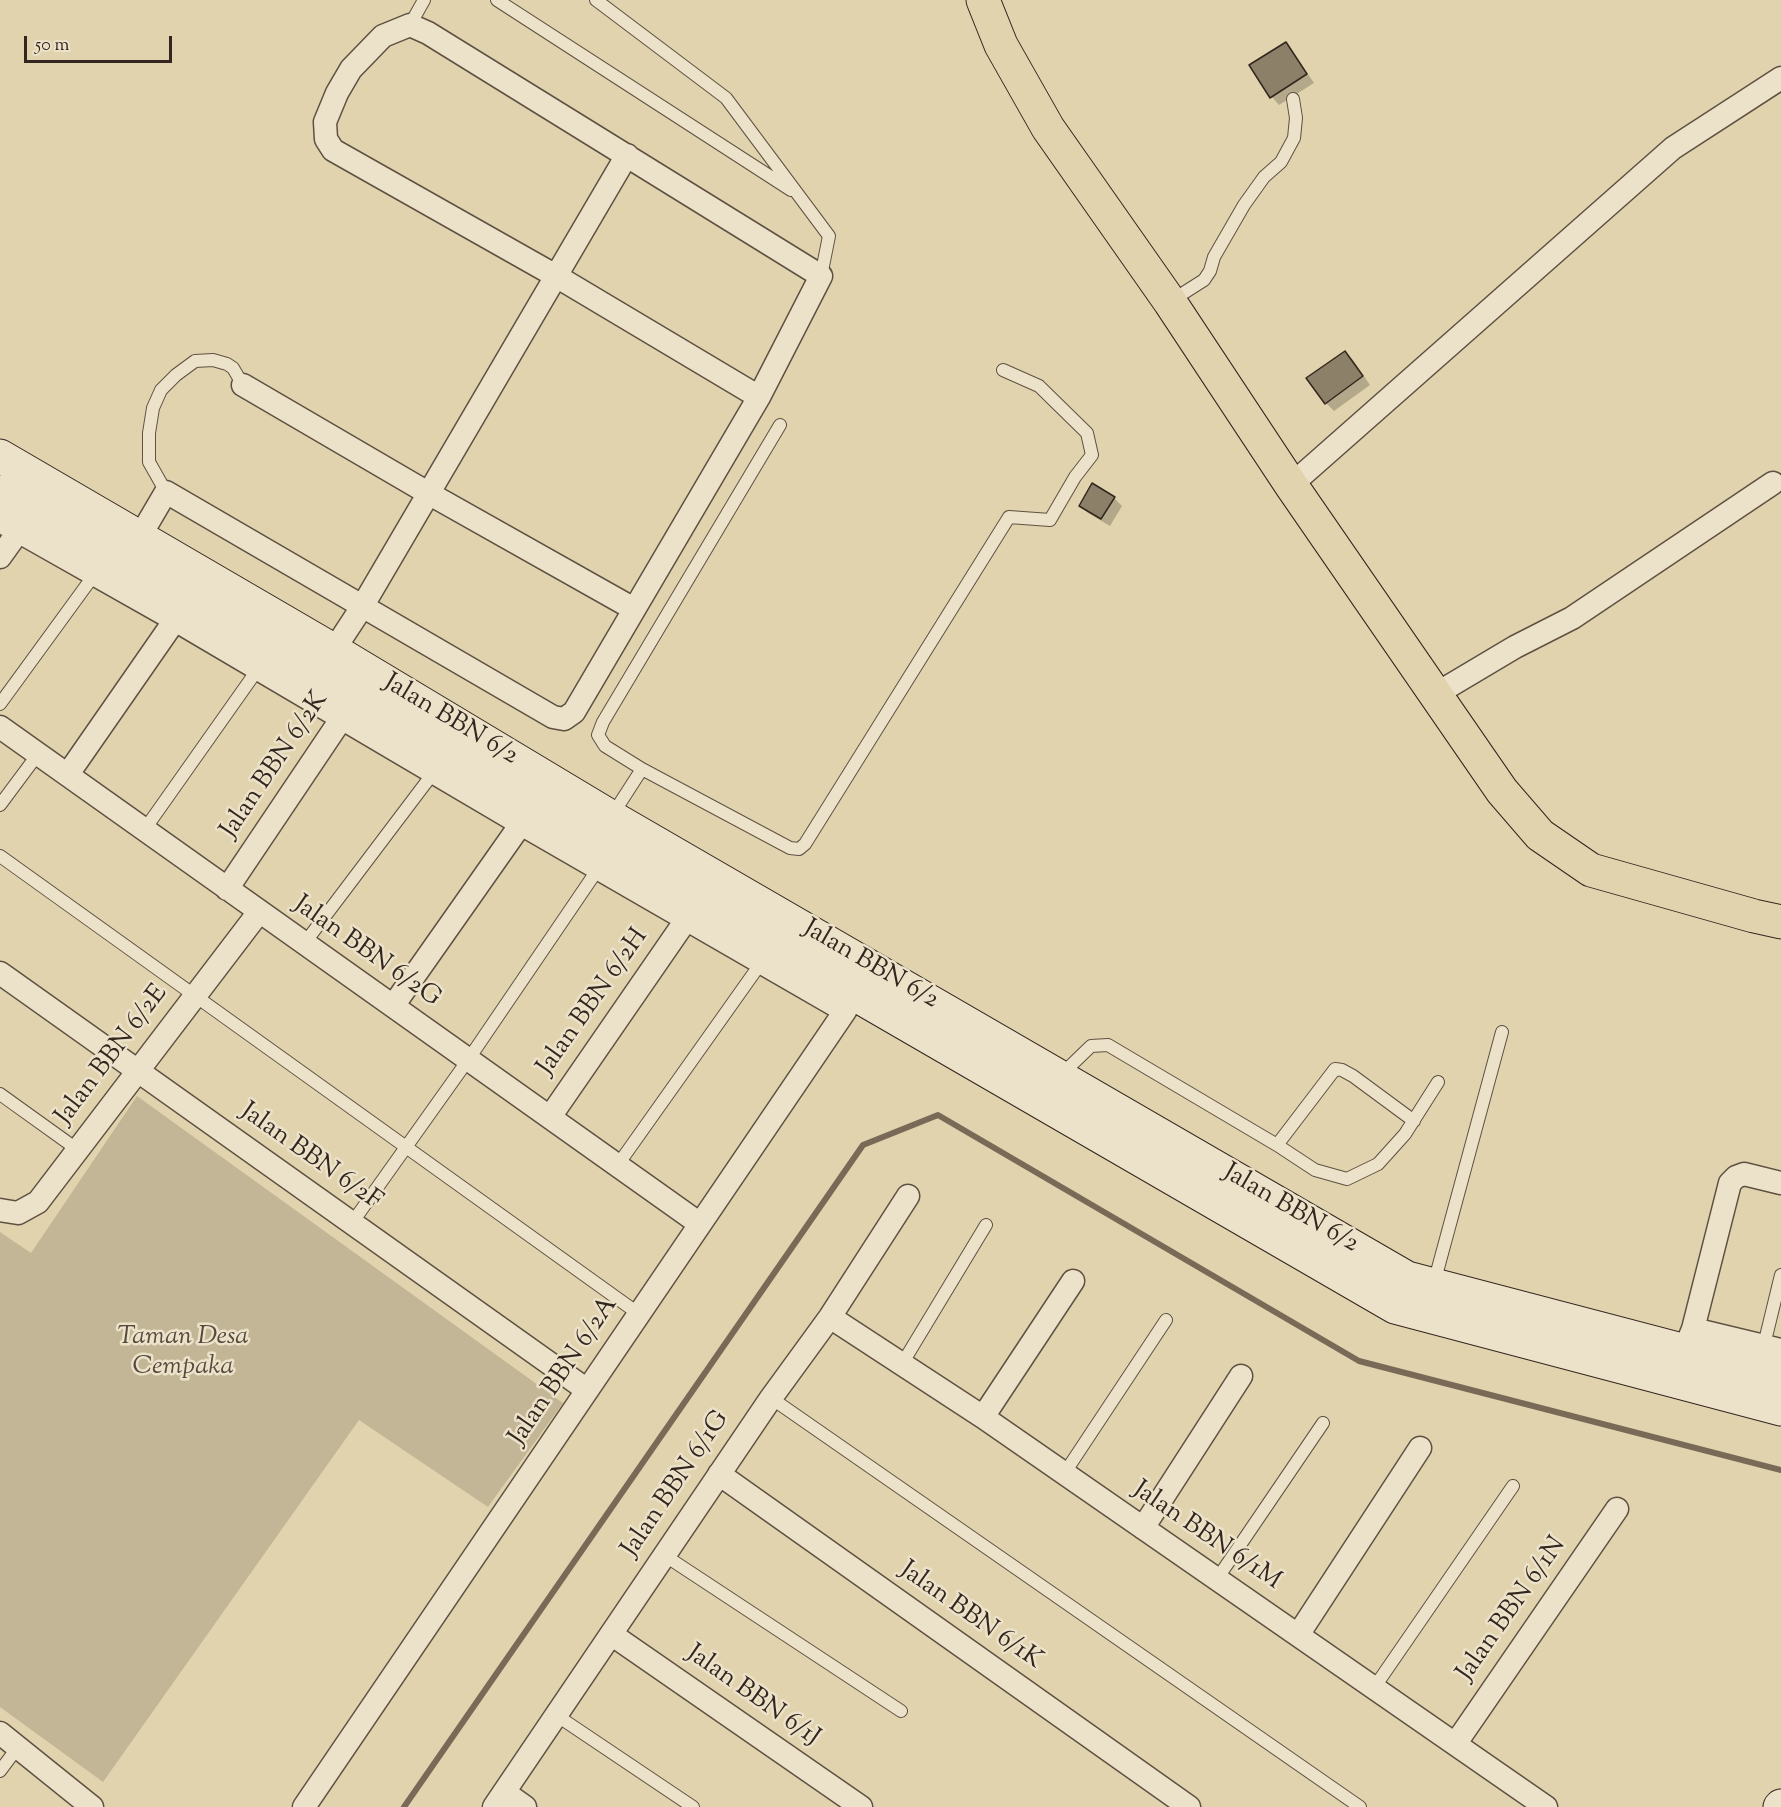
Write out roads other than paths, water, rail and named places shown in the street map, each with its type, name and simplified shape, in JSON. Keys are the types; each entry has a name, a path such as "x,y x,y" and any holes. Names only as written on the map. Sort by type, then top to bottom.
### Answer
{"main road":[{"path":"983,0 1001,45 1048,128 1170,302 1291,485 1502,790 1540,835 1590,870 1781,922"}],"street":[{"path":"139,538 166,492 553,717 564,719 574,712 759,397 821,276 428,33 410,25 384,36 351,69 337,93 325,122 326,139 333,150 556,276 759,397"},
{"path":"1291,485 1672,148 1781,78"},
{"path":"325,663 362,607 627,155"},
{"path":"243,385 634,609"},
{"name":"Jalan BBN 6/2","path":"0,456 139,538 325,663 355,697 595,844 856,990 1395,1307 1685,1354 1781,1409"},
{"path":"1436,694 1515,647 1572,618 1773,483"},
{"name":"Jalan BBN 6/2","path":"0,492 325,663"},
{"path":"0,557 9,527 258,669 355,697 434,772 521,824 761,963 856,990"},
{"path":"68,774 175,620"},
{"name":"Jalan BBN 6/2","path":"355,697 611,817 856,990 1060,1076 1407,1278 1685,1354 1781,1377"},
{"name":"Jalan BBN 6/2K","path":"227,889 355,697"},
{"name":"Jalan BBN 6/2G","path":"0,727 700,1224"},
{"path":"393,1006 521,824"},
{"name":"Jalan BBN 6/2E","path":"0,1210 18,1213 38,1202 259,912"},
{"name":"Jalan BBN 6/2H","path":"550,1118 686,920"},
{"name":"Jalan BBN 6/2F","path":"0,973 587,1390"},
{"name":"Jalan BBN 6/2A","path":"304,1807 856,990"},
{"path":"1772,1348 1685,1354 1730,1183 1736,1177 1744,1174 1781,1183"},
{"name":"Jalan BBN 6/1G","path":"499,1800 771,1398 830,1317 908,1196"},
{"path":"983,1417 1073,1281"},
{"name":"Jalan BBN 6/1M","path":"830,1317 983,1417 1546,1807"},
{"path":"1143,1528 1241,1376"},
{"path":"1298,1635 1420,1448"},
{"name":"Jalan BBN 6/1K","path":"719,1474 1189,1807"},
{"name":"Jalan BBN 6/1N","path":"1456,1743 1617,1509"},
{"name":"Jalan BBN 6/1J","path":"611,1634 861,1807"},
{"path":"0,1733 92,1807"},
{"path":"499,1800 525,1807"}],"lane":[{"path":"410,25 424,0"},
{"path":"497,0 798,194"},
{"path":"596,0 726,98 829,236 821,276"},
{"path":"1170,302 1204,280 1210,271 1214,257 1244,205 1264,177 1281,162 1294,138 1296,118 1293,99"},
{"path":"166,492 149,462 149,433 153,408 161,390 195,361 213,360 227,364 233,368 243,385"},
{"path":"780,425 603,722 598,735 605,746 642,769 790,848 799,849 806,844 1009,517 1050,520 1075,477 1092,455 1087,433 1071,417 1039,387 1003,370"},
{"path":"0,704 94,575"},
{"path":"145,829 258,669"},
{"path":"0,805 38,754"},
{"path":"611,817 642,769"},
{"path":"304,944 434,772"},
{"path":"0,856 639,1314"},
{"path":"352,1223 468,1060 598,868"},
{"path":"617,1166 761,963"},
{"path":"1433,1285 1502,1032"},
{"path":"1060,1076 1091,1046 1108,1046 1278,1145 1315,1170 1347,1179 1378,1164 1405,1134 1438,1082"},
{"path":"1278,1145 1335,1069 1353,1076 1414,1121"},
{"path":"0,1094 78,1150"},
{"path":"902,1364 986,1225"},
{"path":"1772,1348 1781,1275"},
{"path":"1064,1474 1166,1320"},
{"path":"771,1398 1360,1807"},
{"path":"1217,1579 1323,1423"},
{"path":"1374,1688 1513,1486"},
{"path":"664,1555 901,1711"},
{"path":"556,1714 693,1807"},
{"path":"0,1771 18,1747"}],"waterway":[{"path":"404,1807 863,1145 938,1115 1359,1361 1781,1470"}],"park label":[{"name":"Taman Desa Cempaka","path":"183,1354"}]}
